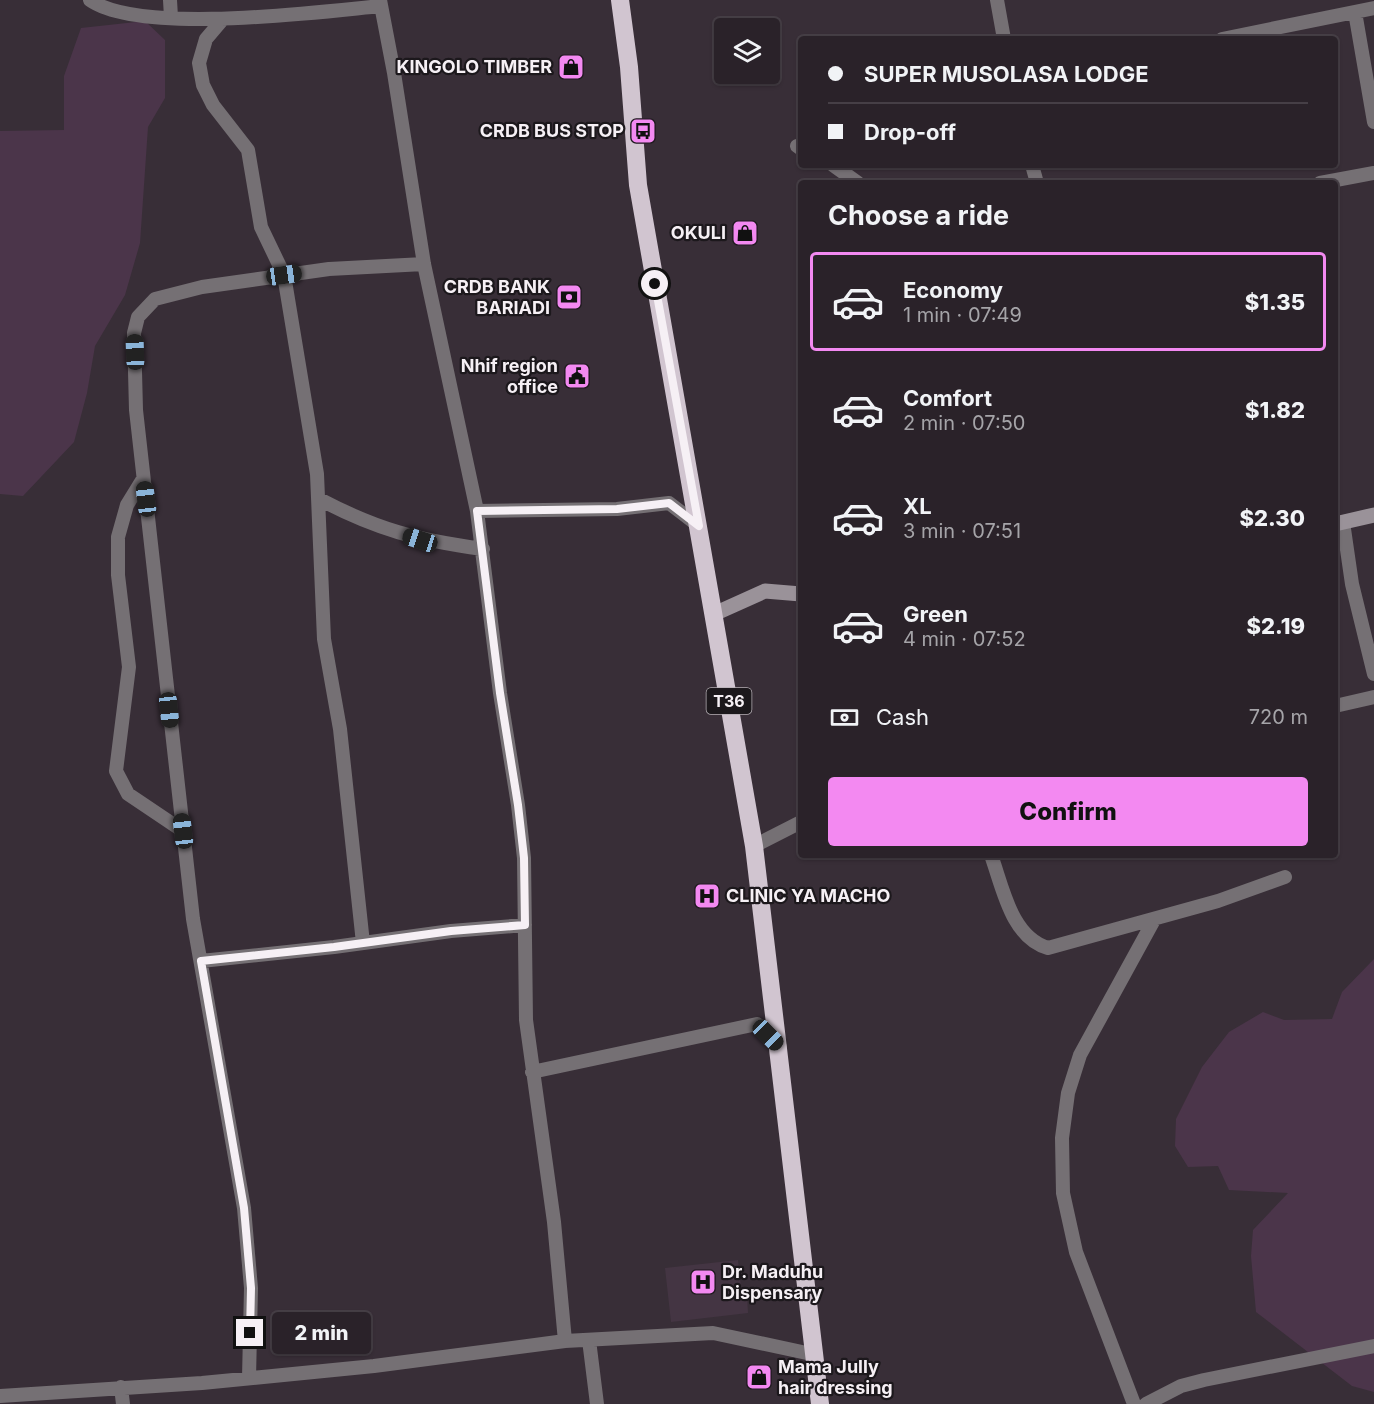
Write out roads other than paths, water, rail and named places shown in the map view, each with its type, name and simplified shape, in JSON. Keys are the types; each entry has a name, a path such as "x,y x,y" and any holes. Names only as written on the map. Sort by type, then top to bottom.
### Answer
{"highway":[{"name":"T36","path":"620,0 629,67 638,185 754,846 780,1047 820,1404"}],"main road":[{"path":"1339,523 1374,516"},
{"path":"714,614 765,591 798,594"}],"street":[{"path":"90,0 116,11 171,17 223,19 380,3 394,73 424,264 477,511 483,549 524,858 525,998 532,1072 554,1222 565,1341"},
{"path":"171,0 171,17"},
{"path":"997,0 1003,36"},
{"path":"1237,36 1374,8"},
{"path":"1354,12 1374,122"},
{"path":"223,19 206,39 199,63 203,85 213,105 248,150 261,227 284,275 319,499 324,639 340,729 363,943"},
{"path":"837,168 854,180"},
{"path":"1336,180 1374,173"},
{"path":"249,1378 251,1288 244,1208 201,961 183,831 136,410 134,333 138,316 155,299 180,292 329,269 424,264"},
{"path":"143,479 128,505 117,537 118,575 129,667 116,771 128,794 183,831"},
{"path":"319,499 375,526 420,540 483,549"},
{"path":"477,511 617,509 669,503 699,526"},
{"path":"1339,523 1374,674"},
{"path":"1338,705 1374,698"},
{"path":"754,846 798,824"},
{"path":"992,858 1017,923 1034,944 1048,948 1218,901 1285,877"},
{"path":"1134,1404 1076,1252 1063,1193 1062,1138 1068,1094 1080,1055 1154,920"},
{"path":"201,961 525,925"},
{"path":"532,1072 757,1024 780,1047"},
{"path":"0,1396 249,1378 374,1366 565,1341 713,1333 816,1354"},
{"path":"589,1340 597,1404"},
{"path":"1146,1404 1181,1386 1204,1380 1374,1346"},
{"path":"121,1387 123,1404"}],"place":[{"name":"KINGOLO TIMBER","path":"571,67"},
{"name":"CRDB BUS STOP","path":"643,131"},
{"name":"OKULI","path":"745,233"},
{"name":"CRDB BANK BARIADI","path":"569,297"},
{"name":"Nhif region office","path":"577,376"},
{"name":"CLINIC YA MACHO","path":"707,896"},
{"name":"Dr. Maduhu Dispensary","path":"703,1282"},
{"name":"Mama Jully hair dressing","path":"759,1377"}]}
